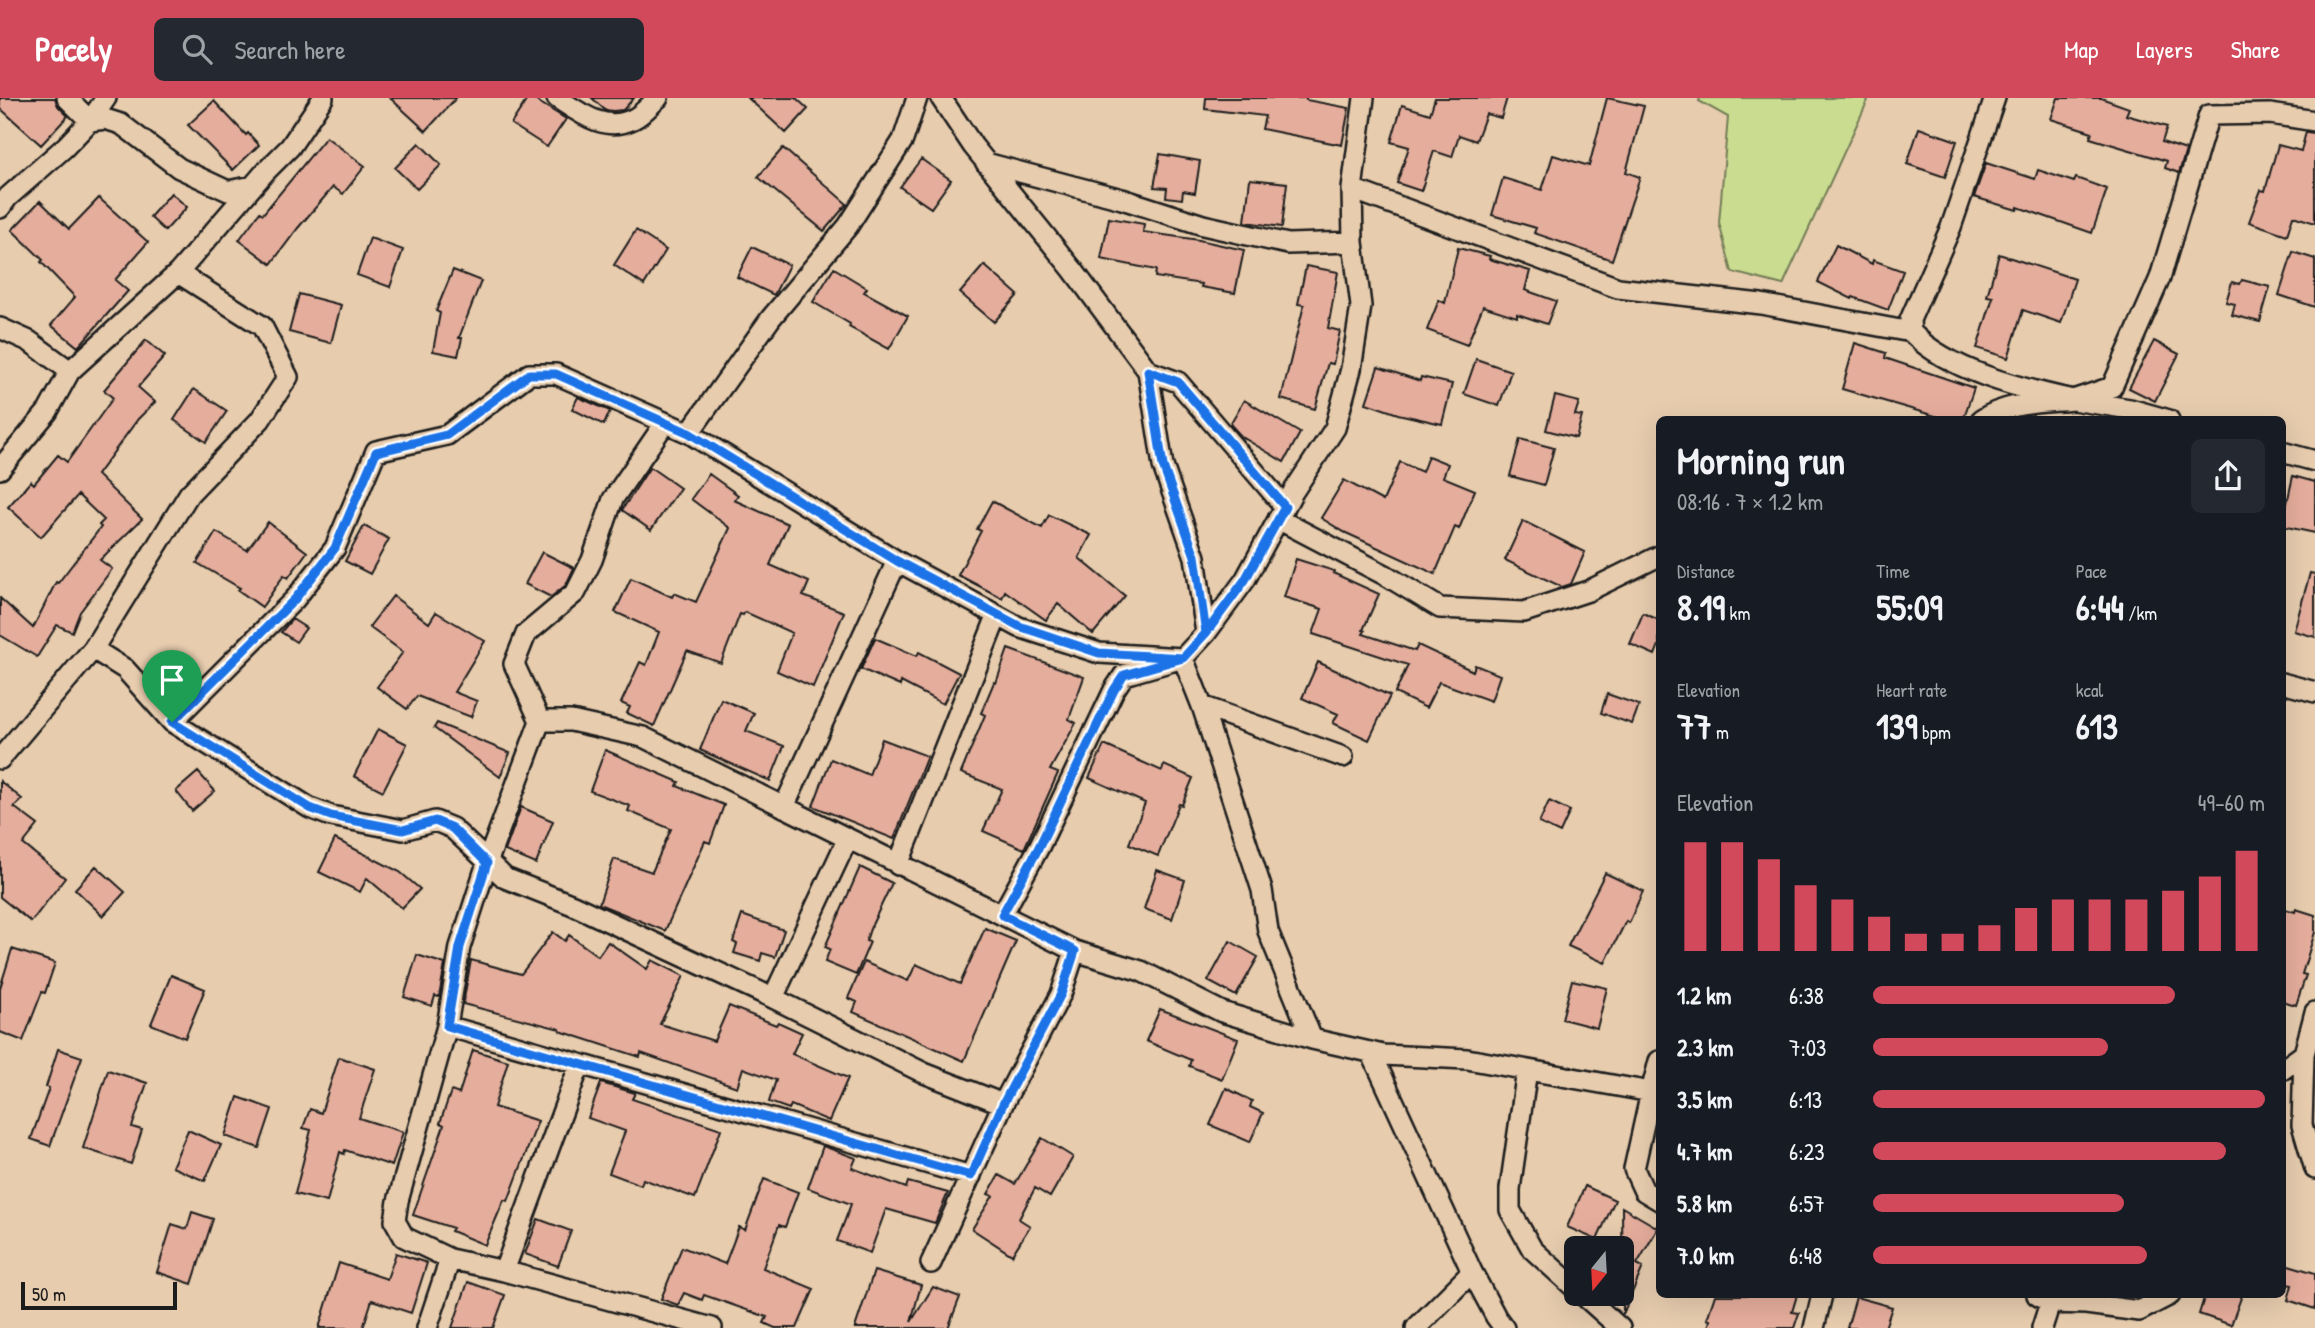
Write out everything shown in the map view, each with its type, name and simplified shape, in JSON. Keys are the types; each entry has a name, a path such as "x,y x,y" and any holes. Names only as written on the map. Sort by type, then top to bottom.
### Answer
{"street":[{"path":"68,98 90,121"},
{"path":"0,208 90,121 106,98"},
{"path":"0,469 48,411 70,371 178,273 290,147 323,98"},
{"path":"558,98 600,122 618,124 635,118 658,98"},
{"path":"689,433 771,318 848,226 903,140 917,98"},
{"path":"941,98 986,163 1073,270 1148,371 1163,466 1195,556 1206,633"},
{"path":"1002,915 1039,847 1114,690 1124,675 1183,658 1206,633 1245,580 1281,513 1335,428 1352,369 1361,306 1353,242 1352,189 1364,98"},
{"path":"1911,332 1910,320 1951,228 1996,98"},
{"path":"1987,416 1993,412 2024,405 2073,400 2112,387 2160,278 2209,115 2270,114 2315,121"},
{"path":"90,121 105,119 121,124 179,168 228,191 253,186"},
{"path":"986,163 1122,199 1203,225 1288,244 1353,242"},
{"path":"1352,189 1618,288 1761,304 1911,332 1920,341 1967,368 2010,384 2155,416"},
{"path":"0,759 93,649 189,494 260,420 288,377 262,326 178,273"},
{"path":"0,328 29,341 70,371"},
{"path":"1148,371 1178,382 1281,513 1440,608 1524,612 1588,591 1656,557"},
{"path":"172,722 295,599 335,548 376,452 447,435 529,374 556,374 689,433 897,561 1019,626 1099,653 1183,658"},
{"path":"2073,400 2079,416"},
{"path":"665,423 613,499 592,560 576,592 526,634 514,664 540,721 487,863 460,947 447,1026 398,1201 395,1221 404,1237 450,1259 504,1271 664,1322 712,1328"},
{"path":"2286,453 2315,461"},
{"path":"784,807 897,561"},
{"path":"898,865 997,616"},
{"path":"93,649 125,668 172,722 310,808 331,816 403,830 435,821 452,828 505,878 573,905 773,998 924,1073 1003,1104"},
{"path":"1183,658 1202,706 1262,890 1268,931 1312,1040"},
{"path":"2286,684 2315,692"},
{"path":"1202,706 1343,757"},
{"path":"540,721 571,721 643,737 1075,951 1142,971 1222,1012 1312,1040 1371,1052 1467,1059 1651,1092"},
{"path":"773,998 848,840"},
{"path":"931,1263 1003,1104 1061,994 1075,951"},
{"path":"2315,1012 2304,1054 2302,1125 2315,1168"},
{"path":"447,1026 971,1176"},
{"path":"1371,1052 1472,1272 1504,1328"},
{"path":"2286,1067 2304,1054"},
{"path":"504,1271 580,1064"},
{"path":"1528,1070 1510,1189 1510,1210 1532,1249 1564,1278"},
{"path":"1656,1073 1634,1169 1644,1191 1656,1198"},
{"path":"427,1328 450,1259"},
{"path":"1416,1328 1472,1272"},
{"path":"1814,1328 1821,1298"},
{"path":"2042,1328 2044,1299 2139,1311 2164,1298"},
{"path":"1595,1306 1620,1328"}],"green space":[{"path":"1700,98 1869,98 1783,285 1732,272 1719,223 1728,117 1699,101"}],"building":[{"path":"0,98 55,98 58,106 68,116 41,145 0,108"},
{"path":"390,98 456,98 426,131"},
{"path":"528,98 566,119 547,147 511,124"},
{"path":"592,98 634,98 623,110 613,111 605,110"},
{"path":"748,98 796,98 808,109 786,133"},
{"path":"1206,98 1306,98 1349,108 1342,145 1262,129 1265,116 1205,109"},
{"path":"1435,98 1507,98 1501,118 1486,114 1476,141 1459,135 1452,157 1434,151 1421,191 1397,183 1409,147 1391,142 1402,105 1430,114"},
{"path":"1607,98 1644,106 1626,172 1640,177 1612,260 1534,233 1536,228 1492,215 1503,178 1542,190 1553,155 1589,166"},
{"path":"2058,98 2101,98 2129,108 2126,115 2167,127 2162,142 2186,150 2179,173 2165,168 2167,161 2090,138 2092,132 2051,119"},
{"path":"214,101 259,145 233,170 188,125"},
{"path":"1919,128 1957,141 1945,177 1907,164"},
{"path":"2306,132 2315,133 2315,223 2293,216 2287,235 2249,222 2261,190 2265,191 2278,145 2301,151"},
{"path":"326,137 365,166 343,194 333,187 271,264 239,240"},
{"path":"419,143 441,165 417,189 395,168"},
{"path":"783,148 847,204 824,231 758,177"},
{"path":"1160,154 1200,161 1195,193 1183,191 1182,199 1166,197 1167,188 1154,187"},
{"path":"921,159 951,180 931,208 900,187"},
{"path":"1986,163 2035,179 2038,170 2074,182 2076,178 2107,189 2092,233 2018,207 2017,210 1974,197"},
{"path":"1250,179 1287,183 1282,227 1245,222"},
{"path":"171,193 187,207 165,231 150,217"},
{"path":"99,198 148,242 115,280 128,291 78,347 51,325 75,297 12,230 40,201 69,229"},
{"path":"1109,218 1144,224 1143,232 1244,250 1235,293 1201,287 1202,284 1155,277 1156,270 1101,259"},
{"path":"636,230 666,250 644,285 614,265"},
{"path":"370,238 403,250 390,287 357,275"},
{"path":"1836,245 1872,264 1873,260 1903,271 1888,310 1853,297 1852,299 1818,282"},
{"path":"752,247 789,265 774,295 737,277"},
{"path":"1458,248 1490,256 1489,259 1530,271 1525,290 1556,301 1547,324 1483,306 1467,345 1427,330 1439,300 1445,303"},
{"path":"2293,252 2315,259 2315,307 2279,295"},
{"path":"1999,254 2075,279 2061,323 2023,310 2008,358 1977,348 1993,297 1987,296"},
{"path":"984,265 1018,295 994,322 960,293"},
{"path":"1306,266 1338,272 1328,328 1340,331 1333,364 1328,363 1315,409 1281,399 1304,305 1298,304"},
{"path":"834,268 867,288 864,292 908,316 889,349 849,327 850,324 813,302"},
{"path":"453,270 481,281 459,338 462,338 458,356 433,351 440,313 436,311"},
{"path":"2242,280 2270,287 2260,322 2232,315 2235,304 2226,302 2232,282 2240,284"},
{"path":"299,294 341,305 331,343 289,332"},
{"path":"146,340 165,356 138,387 155,402 138,419 97,475 142,519 100,560 112,569 80,612 72,632 57,625 37,657 0,635 0,598 33,628 56,582 58,583 104,520 78,495 41,537 8,507 31,481 34,484 58,455 67,462 113,398 104,390"},
{"path":"2154,341 2179,354 2155,401 2129,388"},
{"path":"1855,343 1886,353 1885,358 1974,388 1964,416 1935,416 1842,389"},
{"path":"1476,359 1511,371 1499,406 1464,394"},
{"path":"1378,367 1420,381 1421,377 1452,384 1442,424 1366,403"},
{"path":"194,389 227,411 206,442 174,420"},
{"path":"1555,396 1579,402 1575,415 1582,416 1576,438 1546,430"},
{"path":"578,397 610,411 604,425 572,409"},
{"path":"1244,400 1300,433 1284,462 1242,437 1230,424"},
{"path":"1520,439 1554,448 1544,485 1510,476"},
{"path":"1428,456 1448,464 1443,477 1475,490 1459,529 1455,527 1435,574 1344,532 1321,518 1344,480 1383,501 1400,462 1422,472"},
{"path":"650,467 680,488 651,530 622,510"},
{"path":"709,474 738,495 734,500 788,524 770,565 809,582 803,596 844,612 813,687 777,671 792,633 745,612 740,614 721,663 687,651 654,726 627,713 630,707 621,703 640,662 646,665 659,632 615,612 631,578 672,597 674,593 696,602 730,528 691,499"},
{"path":"2293,476 2315,482 2315,533 2286,527 2286,508"},
{"path":"992,501 1042,528 1049,515 1091,535 1079,558 1125,596 1093,634 1058,604 1046,620 1005,591 1002,598 958,575 981,531 977,529"},
{"path":"1523,521 1585,552 1571,584 1562,587 1505,560"},
{"path":"268,522 307,552 288,578 284,575 262,607 238,590 240,588 197,563 216,532 247,550"},
{"path":"364,526 389,539 370,574 345,561"},
{"path":"542,552 574,568 566,585 551,597 525,584"},
{"path":"1296,559 1334,571 1333,573 1379,594 1363,634 1415,651 1418,645 1473,671 1475,665 1500,675 1491,701 1439,682 1426,708 1395,693 1408,665 1313,634 1322,609 1284,597"},
{"path":"2310,573 2315,574 2315,637 2294,631"},
{"path":"393,596 429,623 436,612 485,641 454,692 477,701 471,717 417,696 407,709 377,687 403,652 369,627"},
{"path":"1643,613 1656,619 1655,655 1630,644"},
{"path":"292,619 306,628 296,642 281,632"},
{"path":"875,638 917,656 919,652 959,673 943,704 901,682 900,686 861,669"},
{"path":"1008,649 1084,677 1069,719 1076,723 1050,770 1058,773 1024,849 983,831 1002,789 961,773 985,715 981,713 994,682 996,683"},
{"path":"1318,662 1390,696 1369,740 1333,723 1338,714 1302,698"},
{"path":"1607,694 1639,705 1632,724 1601,713"},
{"path":"721,699 754,713 746,731 784,746 770,781 700,750"},
{"path":"437,723 510,753 500,777 434,728"},
{"path":"378,729 407,744 383,791 354,776"},
{"path":"882,739 927,756 894,839 813,806 831,759 869,775"},
{"path":"1104,745 1162,771 1164,765 1193,778 1182,805 1179,804 1158,856 1129,844 1145,803 1089,778"},
{"path":"605,750 679,782 677,786 724,805 710,843 705,841 665,931 599,904 614,859 652,872 671,829 628,811 630,806 590,791"},
{"path":"198,772 215,791 192,811 176,791"},
{"path":"0,781 22,799 14,807 38,825 23,844 65,878 31,922 0,897"},
{"path":"1549,801 1570,811 1560,833 1539,823"},
{"path":"521,807 553,821 536,864 505,851"},
{"path":"335,839 400,872 420,889 402,908 367,878 360,892 319,872"},
{"path":"96,866 125,892 103,916 75,889"},
{"path":"860,867 892,883 870,929 866,941 870,942 856,975 825,962 830,949 825,947"},
{"path":"1157,870 1185,880 1172,919 1144,909"},
{"path":"1605,873 1643,891 1629,923 1626,921 1605,963 1568,946"},
{"path":"2286,909 2295,912 2296,909 2315,915 2315,932 2302,974 2306,975 2296,1005 2286,1002"},
{"path":"742,915 784,930 775,957 762,953 760,961 734,953 737,944 733,942"},
{"path":"985,928 1016,941 964,1061 853,1012 857,1002 848,998 864,962 908,981 916,964 960,984"},
{"path":"553,932 565,941 569,935 598,956 608,942 647,969 652,960 684,976 660,1024 714,1041 729,1006 802,1033 792,1054 848,1078 829,1121 791,1105 789,1109 769,1102 776,1080 743,1068 737,1087 641,1053 640,1057 560,1029 463,1004 471,960 521,974"},
{"path":"1230,941 1258,957 1236,996 1208,981"},
{"path":"12,949 55,963 45,993 42,992 23,1041 0,1032 0,988"},
{"path":"417,955 445,964 439,997 435,996 432,1006 404,997"},
{"path":"171,975 205,989 185,1038 151,1024"},
{"path":"1572,980 1607,988 1597,1028 1562,1019"},
{"path":"1160,1009 1238,1039 1222,1079 1189,1066 1191,1060 1146,1041"},
{"path":"58,1049 82,1057 50,1146 31,1139 49,1088 46,1087"},
{"path":"473,1050 508,1061 494,1107 538,1121 508,1201 504,1200 485,1245 451,1231 453,1228 413,1215 444,1125 440,1123 451,1091 459,1094"},
{"path":"339,1057 375,1069 359,1118 403,1132 392,1166 345,1150 344,1154 340,1152 327,1202 295,1194 311,1130 303,1128 310,1109 321,1113"},
{"path":"108,1070 147,1083 132,1127 142,1130 131,1164 83,1148"},
{"path":"601,1083 635,1093 632,1099 721,1129 695,1198 643,1179 641,1185 609,1173 625,1131 588,1118"},
{"path":"1226,1088 1252,1101 1250,1107 1263,1113 1250,1142 1210,1125"},
{"path":"238,1097 272,1109 259,1148 225,1136"},
{"path":"188,1130 221,1145 205,1181 172,1167"},
{"path":"1042,1138 1073,1157 1050,1197 1035,1188 1019,1219 1030,1226 1012,1255 972,1229 993,1196 988,1194 999,1175 1015,1184"},
{"path":"823,1146 856,1158 852,1168 906,1188 908,1182 948,1193 935,1223 886,1209 870,1253 837,1241 851,1204 808,1188"},
{"path":"764,1179 798,1192 785,1227 779,1225 763,1268 814,1289 797,1328 775,1328 764,1323 767,1317 704,1295 702,1300 684,1293 678,1305 661,1299 682,1247 725,1264 739,1227 745,1230"},
{"path":"1585,1186 1615,1200 1599,1236 1588,1236 1567,1227"},
{"path":"1622,1207 1656,1227 1637,1264 1643,1267 1634,1288 1634,1236 1622,1236"},
{"path":"192,1212 213,1219 192,1284 157,1272 172,1224 187,1229"},
{"path":"538,1219 571,1231 558,1266 525,1254"},
{"path":"396,1253 427,1263 411,1313 372,1300 363,1328 319,1328 339,1263 387,1279"},
{"path":"2286,1264 2315,1273 2315,1309 2288,1300 2292,1285 2286,1284"},
{"path":"874,1271 921,1285 911,1322 933,1287 960,1297 948,1328 855,1328"},
{"path":"468,1282 505,1295 493,1328 452,1328"},
{"path":"1714,1298 1796,1298 1792,1312 1799,1313 1794,1328 1708,1328 1710,1320 1707,1319"},
{"path":"1856,1298 1892,1307 1885,1328 1847,1328"},
{"path":"2204,1298 2241,1298 2231,1325 2199,1314"}],"route":[{"path":"172,722 295,599 335,548 376,452 447,435 529,374 556,374 689,433 897,561 997,616 1099,653 1183,658 1206,633 1245,580 1285,507 1178,382 1148,371 1163,466 1195,556 1206,633 1183,658 1124,675 1114,690 1039,847 1002,915 1075,951 1061,994 1003,1104 971,1176 447,1026 460,947 487,863 452,828 435,821 403,830 377,827 310,808 172,722"}]}
